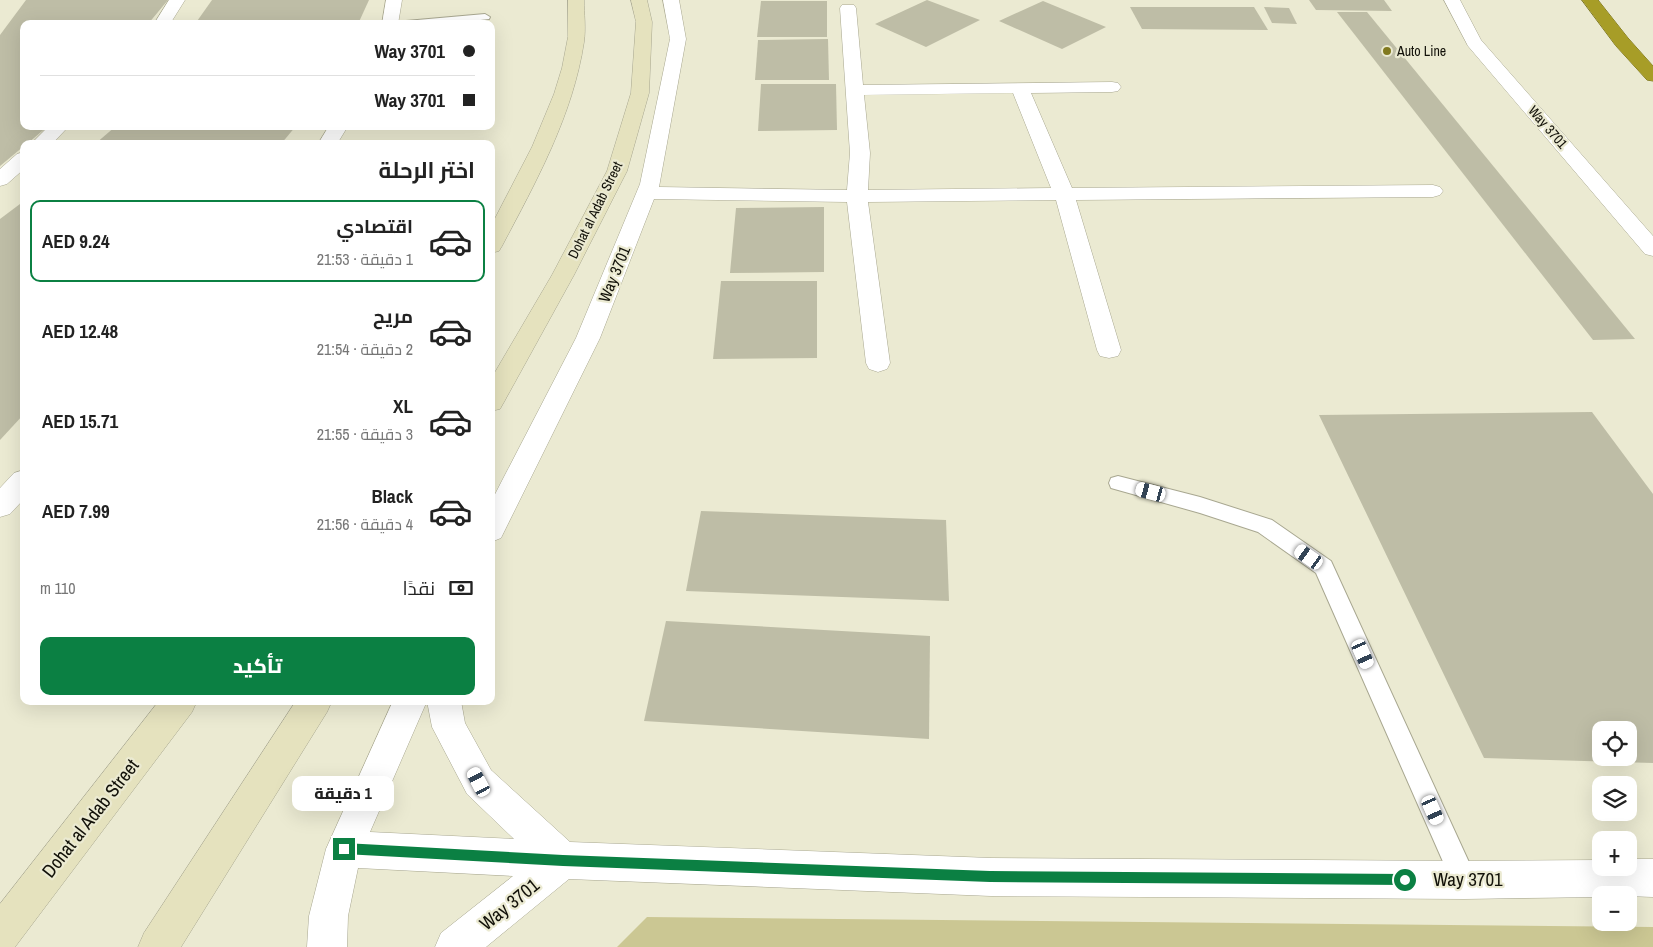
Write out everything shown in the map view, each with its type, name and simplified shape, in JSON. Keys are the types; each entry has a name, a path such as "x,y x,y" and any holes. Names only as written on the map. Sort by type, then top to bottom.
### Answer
{"highway":[{"path":"1590,0 1622,42 1653,76"}],"main road":[{"path":"495,239 509,214 558,110 576,41 576,0"},
{"name":"Dohat al Adab Street","path":"495,395 564,275 616,171 640,93 644,22 639,0"},
{"name":"Dohat al Adab Street","path":"0,935 177,705"},
{"path":"158,947 313,705"}],"street":[{"path":"164,20 177,0"},
{"path":"391,20 394,0"},
{"name":"Way 3701","path":"495,522 588,338 650,184 678,39 671,0"},
{"name":"Way 3701","path":"1452,0 1474,42 1653,249"},
{"path":"848,8 860,153 857,196 878,363"},
{"path":"854,90 1112,87"},
{"path":"1020,88 1064,194 1109,350"},
{"path":"44,140 56,130"},
{"path":"0,180 20,162"},
{"path":"646,193 857,196 1433,191"},
{"path":"0,506 20,485"},
{"path":"327,947 327,927 344,849 408,705"},
{"path":"445,705 449,727 479,782 563,860"},
{"name":"Way 3701","path":"344,849 563,860 990,877 1464,880 1653,878"},
{"name":"Way 3701","path":"455,947 563,860"}],"lane":[{"path":"459,20 485,18"},
{"path":"1118,483 1200,505 1265,526 1324,567 1464,880"}],"shaded area":[{"path":"647,917 1592,926 1592,931 1637,931 1637,927 1653,927 1653,947 617,947"}],"building":[{"path":"26,0 168,0 151,20 20,20 20,130 43,130 32,140 20,140 20,149 0,166 0,35"},
{"path":"212,0 369,0 360,20 198,20"},
{"path":"927,0 980,20 926,47 875,24"},
{"path":"1309,0 1384,0 1392,11 1316,10"},
{"path":"761,1 827,1 827,37 757,37"},
{"path":"1043,1 1106,27 1062,49 999,21"},
{"path":"1130,7 1254,7 1268,30 1142,29"},
{"path":"1264,7 1289,8 1297,24 1272,23"},
{"path":"1337,12 1367,12 1635,339 1593,340"},
{"path":"828,39 829,80 755,80 758,40"},
{"path":"761,84 836,84 837,130 758,131"},
{"path":"111,130 293,130 284,140 100,140"},
{"path":"20,204 20,418 0,440 0,219"},
{"path":"824,207 824,272 730,273 736,208"},
{"path":"721,281 817,281 817,358 713,359"},
{"path":"1592,412 1653,494 1653,763 1637,763 1637,721 1592,721 1592,761 1484,758 1319,415"},
{"path":"701,511 946,520 949,601 686,591"},
{"path":"666,621 930,636 929,739 644,721"}],"place":[{"name":"Auto Line","path":"1387,51"}],"route":[{"path":"344,849 563,860 990,877 1405,880"}]}
